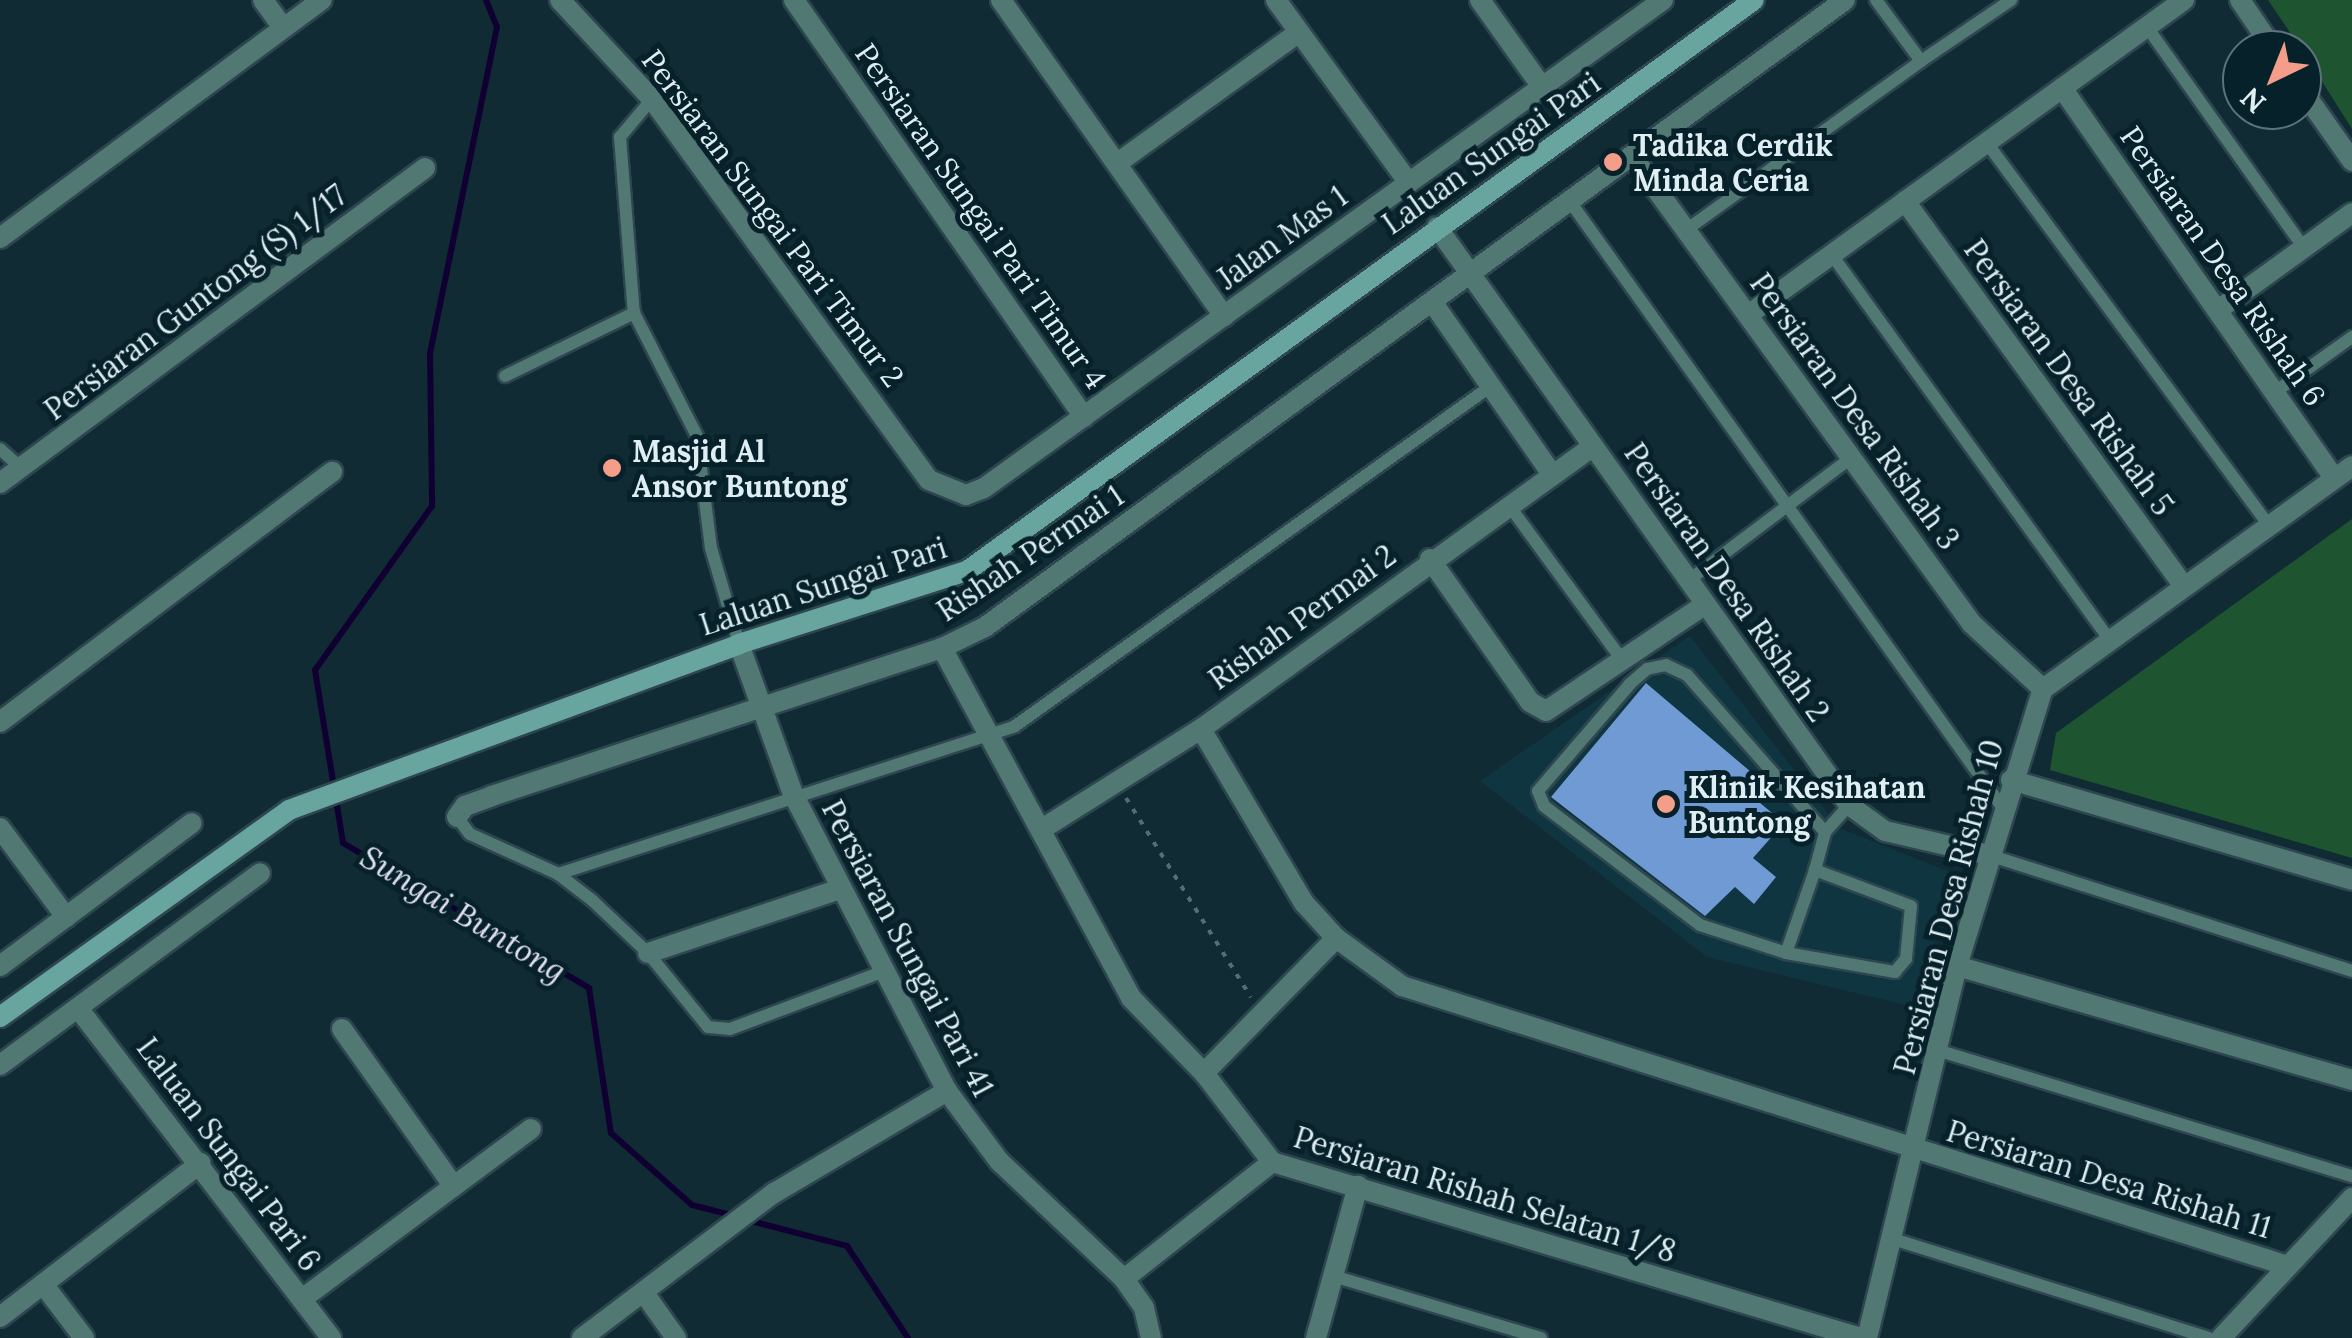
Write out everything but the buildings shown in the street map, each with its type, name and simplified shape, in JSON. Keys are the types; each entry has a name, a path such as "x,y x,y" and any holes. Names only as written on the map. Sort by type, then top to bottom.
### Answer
{"main road":[{"name":"Laluan Sungai Pari","path":"0,1017 289,810 371,774 739,644 967,571 1754,0"}],"street":[{"path":"263,0 283,28"},
{"path":"0,238 322,0"},
{"name":"Persiaran Sungai Pari Timur 2","path":"560,0 652,100 929,480"},
{"name":"Persiaran Sungai Pari Timur 4","path":"794,0 1084,416"},
{"path":"1030,0 1006,7 1224,316"},
{"path":"1276,0 1409,183"},
{"path":"1480,0 1542,87"},
{"name":"Jalan Mas 1","path":"929,480 947,492 984,488 1663,0"},
{"name":"Rishah Permai 1","path":"457,817 465,806 492,796 759,703 942,648 985,628 1845,0"},
{"path":"2240,0 2260,30"},
{"path":"1748,315 2181,1"},
{"path":"1119,162 1300,32"},
{"name":"Persiaran Desa Rishah 6","path":"2062,88 2334,478"},
{"path":"2322,119 2352,162"},
{"name":"Persiaran Desa Rishah 3","path":"1632,156 1972,624 2043,689"},
{"name":"Persiaran Guntong (S) 1/17","path":"0,483 425,168"},
{"name":"Persiaran Desa Rishah 5","path":"1905,202 2184,587"},
{"path":"2218,310 2352,213"},
{"name":"Persiaran Desa Rishah 2","path":"1437,227 1849,805 1885,832 1989,854"},
{"path":"1433,304 1552,473"},
{"name":"Rishah Permai 2","path":"1042,829 1201,728 1593,446"},
{"path":"2043,689 2352,466"},
{"path":"0,722 332,472"},
{"path":"1430,560 1538,710 1556,706 1706,604"},
{"name":"Persiaran Sungai Pari 41","path":"739,644 792,794 947,1091 999,1161 1124,1278 1144,1308 1150,1338"},
{"path":"942,648 986,736 1042,829 1131,998 1204,1074 1272,1162"},
{"name":"Persiaran Desa Rishah 10","path":"1864,1338 1940,1052 1957,966 2011,780 2043,689"},
{"name":"Persiaran Desa Rishah 11","path":"1201,728 1304,903 1336,938 1402,986 2288,1266"},
{"path":"2011,780 2352,880"},
{"path":"0,966 192,823"},
{"path":"0,828 66,917"},
{"path":"0,1064 260,873"},
{"path":"648,954 840,890"},
{"path":"1204,1074 1336,938"},
{"path":"1957,966 2349,1073"},
{"name":"Laluan Sungai Pari 6","path":"78,1008 201,1162 332,1338"},
{"path":"342,1029 452,1184"},
{"path":"582,1338 774,1193 947,1091"},
{"path":"302,1299 531,1128"},
{"path":"0,1318 201,1162"},
{"name":"Persiaran Rishah Selatan 1/8","path":"1124,1278 1272,1162 1864,1338"},
{"path":"1316,1338 1358,1186"},
{"path":"2221,1338 2352,1198"},
{"path":"44,1284 84,1338"},
{"path":"644,1293 676,1338"}],"lane":[{"path":"1876,0 1920,61"},
{"path":"1686,230 2011,0"},
{"path":"2146,27 2304,248"},
{"path":"652,100 620,136 634,313 697,436 711,548 739,644"},
{"path":"1987,142 2269,526"},
{"path":"1568,200 1785,509 2005,811"},
{"path":"1832,254 2110,641"},
{"path":"505,376 634,313"},
{"path":"2275,392 2352,337"},
{"path":"558,874 792,794 986,736 1044,710 1491,386"},
{"path":"0,449 21,468"},
{"path":"1689,580 1851,458"},
{"path":"1508,504 1623,661"},
{"path":"1815,870 1903,898 1914,916 1906,959 1895,972 1786,953 1700,925 1544,806 1538,791 1630,684 1646,669 1666,665 1687,675 1825,832"},
{"path":"1786,953 1825,832 1849,805"},
{"path":"457,817 470,834 558,874 648,954 698,1016 719,1030 884,971"},
{"path":"1989,854 2352,971"},
{"path":"1940,1052 2352,1176"},
{"path":"1890,1238 2209,1338"},
{"path":"1333,1276 1540,1338"}],"path":[{"path":"1116,782 1262,1014"}],"shaded area":[{"name":"Klinik Kesihatan Buntong","path":"1690,636 1839,828 1952,873 1918,1008 1707,957 1480,781"}],"green space":[{"path":"2268,0 2352,0 2352,129 2322,82 2322,30 2288,30"},
{"path":"2352,519 2352,858 2050,770 2056,733"}],"waterway":[{"name":"Sungai Buntong","path":"486,0 497,27 430,354 432,506 315,670 343,843 589,988 611,1133 692,1205 735,1216"},
{"name":"Sungai Buntong","path":"747,1220 847,1246 908,1338"}],"place":[{"name":"Tadika Cerdik Minda Ceria","path":"1613,162"},
{"name":"Masjid Al Ansor Buntong","path":"612,468"},
{"name":"Klinik Kesihatan Buntong","path":"1666,804"}]}
